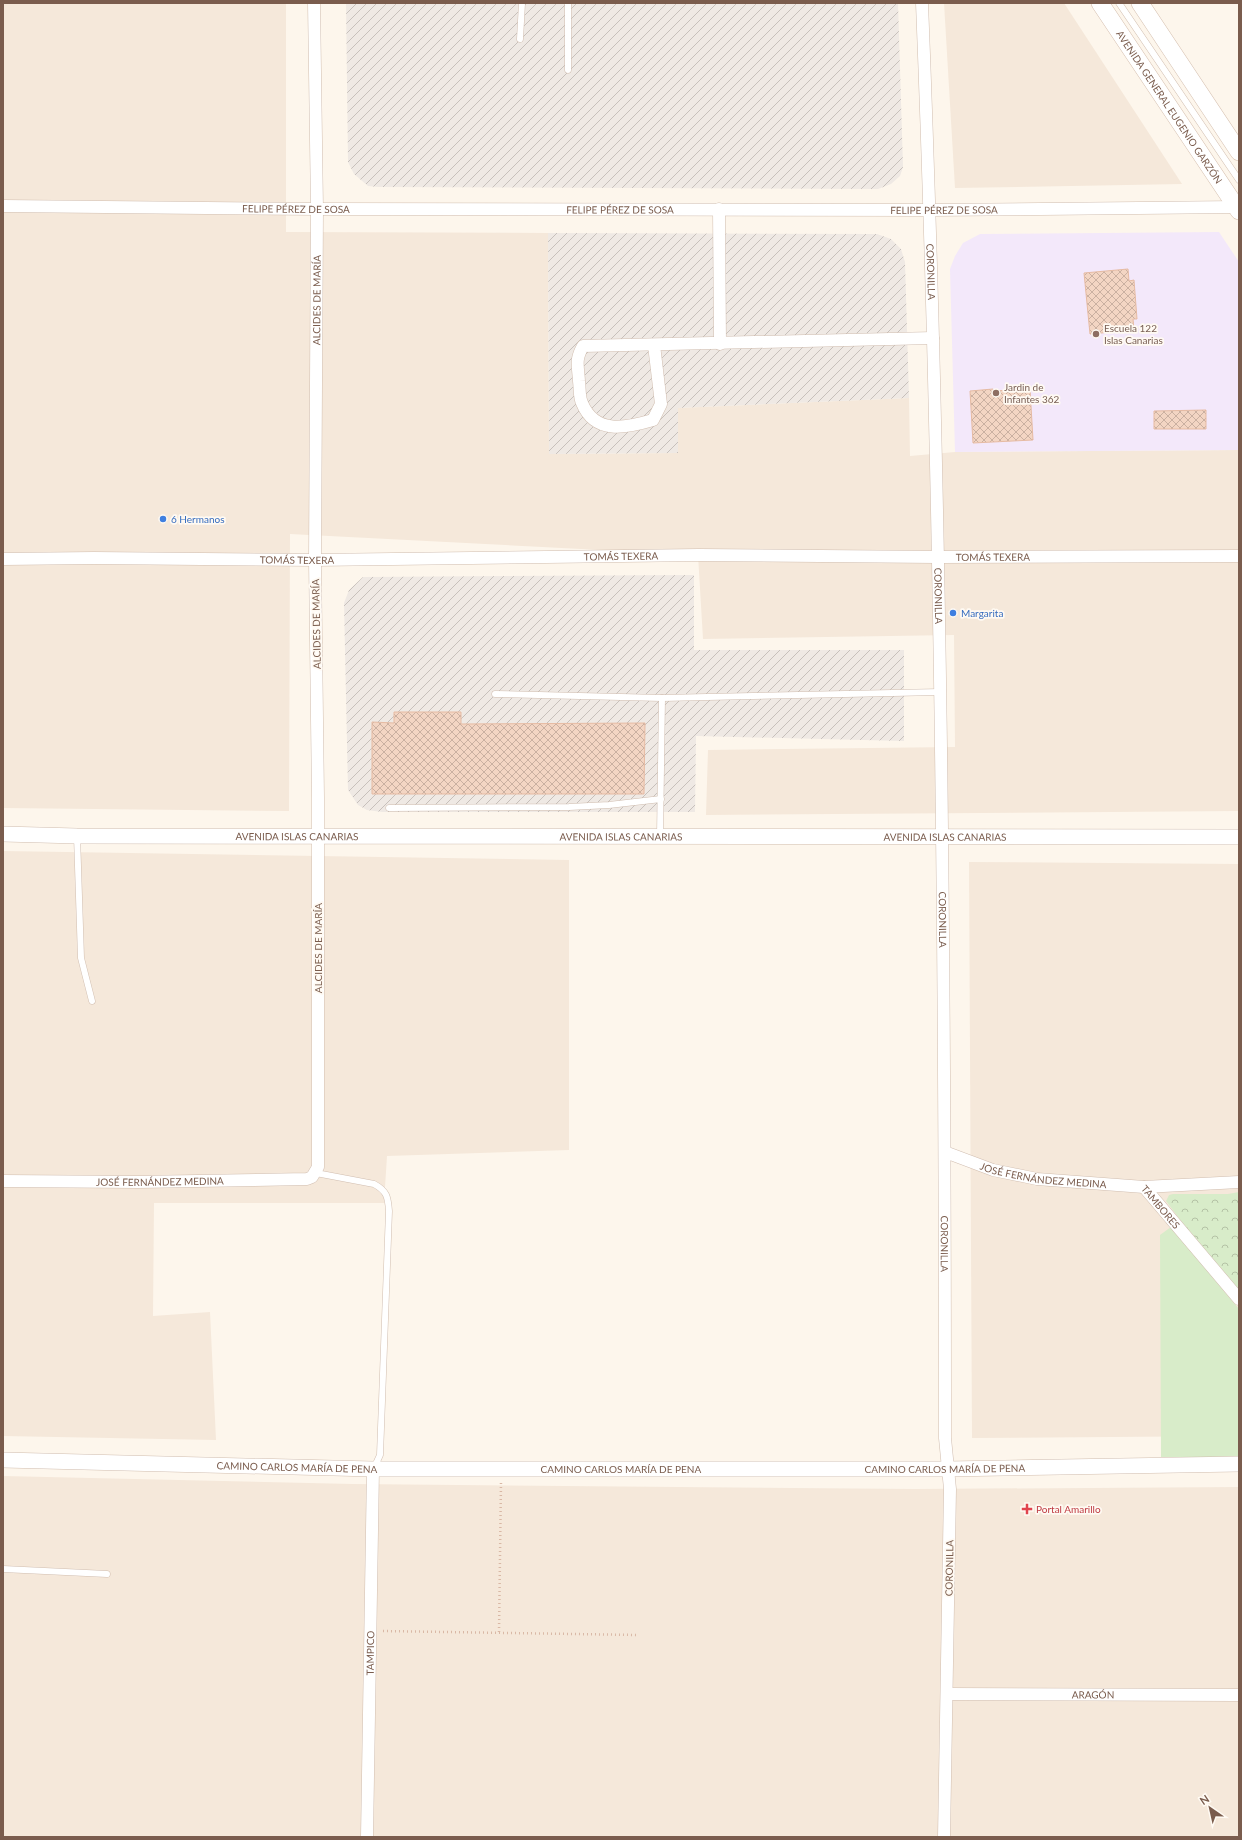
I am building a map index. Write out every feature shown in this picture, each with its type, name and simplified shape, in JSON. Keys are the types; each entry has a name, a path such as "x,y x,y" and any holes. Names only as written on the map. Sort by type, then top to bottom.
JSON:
{"main road":[{"name":"AVENIDA GENERAL EUGENIO GARZÓN","path":"1100,3 1238,209"},
{"path":"1140,3 1239,152"}],"street":[{"name":"ALCIDES DE MARÍA","path":"314,3 317,209 315,560 318,836 318,1167 316,1173"},
{"name":"CORONILLA","path":"922,3 930,209 943,838 945,1438 950,1489 944,1837"},
{"name":"FELIPE PÉREZ DE SOSA","path":"3,206 317,209 1238,209"},
{"path":"719,209 720,344"},
{"path":"654,345 661,404 653,420 627,427 607,426 590,418 581,401 577,356 584,346 933,338"},
{"name":"TOMÁS TEXERA","path":"3,559 94,558 315,560 698,556 1239,556"},
{"name":"AVENIDA ISLAS CANARIAS","path":"3,834 77,836 943,838 1239,837"},
{"name":"JOSÉ FERNÁNDEZ MEDINA","path":"945,1152 971,1163 1017,1176 1144,1187"},
{"name":"JOSÉ FERNÁNDEZ MEDINA","path":"3,1181 138,1182 307,1179 316,1173"},
{"name":"TAMBORES","path":"1144,1187 1239,1182"},
{"name":"TAMBORES","path":"1144,1187 1239,1299"},
{"name":"CAMINO CARLOS MARÍA DE PENA","path":"3,1460 373,1469 501,1470 948,1469 1239,1464"},
{"name":"TAMPICO","path":"367,1837 373,1469"},
{"name":"ARAGÓN","path":"947,1694 1239,1695"}],"lane":[{"path":"520,39 522,3"},
{"path":"568,3 568,70"},
{"name":"AVENIDA GENERAL EUGENIO GARZÓN","path":"1119,3 1239,180"},
{"path":"495,694 662,698 940,692"},
{"path":"660,837 662,698"},
{"path":"388,808 609,805 661,799"},
{"path":"77,836 81,958 92,1001"},
{"path":"316,1173 374,1184 383,1189 388,1196 380,1455 373,1469"},
{"path":"3,1569 107,1574"}],"path":[{"path":"499,1632 501,1470"},
{"path":"370,1630 638,1635"}],"shaded area":[{"path":"3,3 286,3 286,232 548,233 549,454 677,453 678,408 909,398 910,456 955,452 1239,450 1239,811 706,815 708,750 955,747 954,635 703,639 698,555 290,534 289,811 3,808"},
{"path":"346,3 898,3 903,167 900,176 891,184 878,189 368,186 354,174 348,162"},
{"path":"944,3 1064,3 1182,184 955,188"},
{"name":"Escuela 122 Islas Canarias","path":"1219,232 1239,262 1239,450 955,452 950,269 955,256 963,243 980,234"},
{"path":"548,233 877,234 891,239 901,249 905,262 909,398 678,408 678,453 549,454"},
{"path":"694,575 694,650 904,650 904,741 696,736 695,812 382,812 367,810 358,805 348,790 344,603 349,590 363,577"},
{"path":"3,851 569,860 569,1150 387,1156 384,1203 154,1203 153,1316 210,1312 216,1440 3,1436"},
{"path":"969,862 1239,864 1239,1436 972,1438"},
{"path":"3,1476 353,1484 915,1489 1239,1487 1239,1837 3,1837"}],"green space":[{"path":"1239,1192 1239,1294 1224,1278 1166,1201 1169,1195 1173,1194 1228,1194"},
{"path":"1171,1227 1239,1309 1239,1457 1161,1457 1160,1235"}],"building":[{"path":"1128,269 1129,281 1134,280 1137,319 1133,319 1134,330 1090,334 1084,273"},
{"path":"993,389 993,391 1030,389 1033,440 973,443 970,391"},
{"path":"1206,410 1206,429 1154,429 1154,411"},
{"path":"394,712 461,712 461,724 645,723 644,794 372,794 372,722 394,723"}],"place":[{"name":"Escuela 122 Islas Canarias","path":"1096,334"},
{"name":"Jardin de Infantes 362","path":"996,393"},
{"name":"6 Hermanos","path":"163,519"},
{"name":"Margarita","path":"953,613"},
{"name":"Portal Amarillo","path":"1027,1509"}]}
